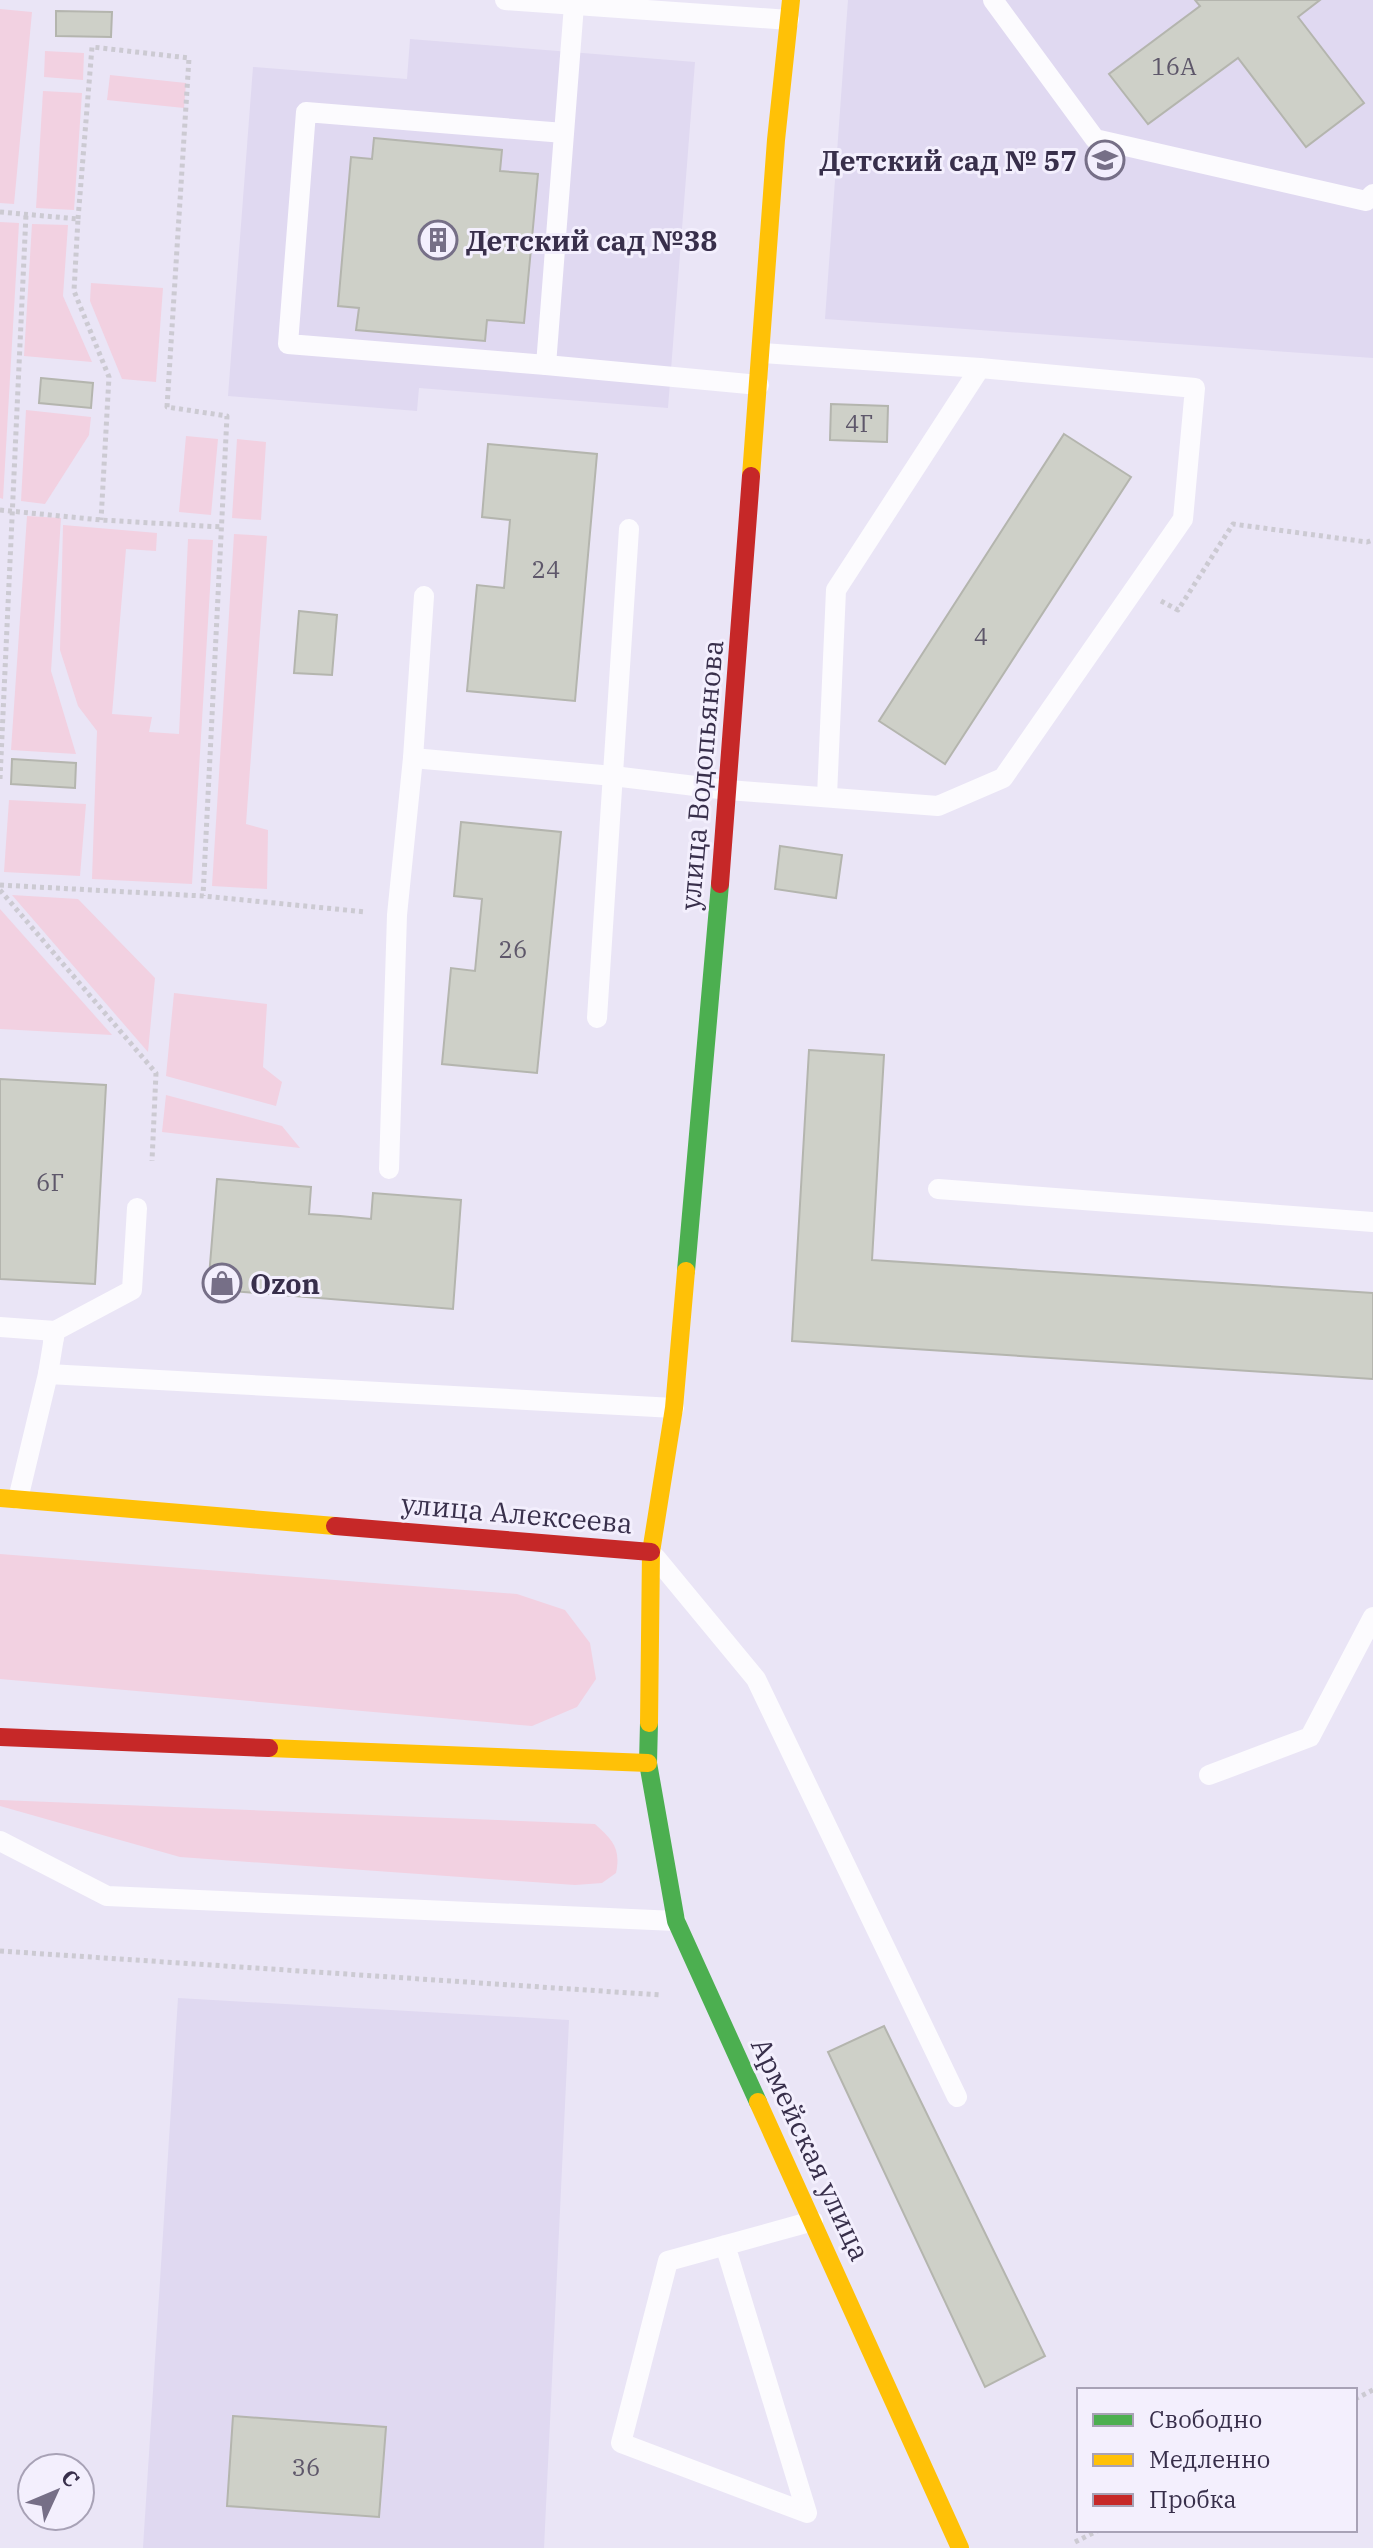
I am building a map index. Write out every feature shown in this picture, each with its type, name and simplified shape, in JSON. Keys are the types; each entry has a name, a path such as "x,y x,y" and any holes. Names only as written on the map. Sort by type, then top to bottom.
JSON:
{"street":[{"name":"улица Водопьянова","path":"651,1552 674,1408 728,790 776,140 790,10"},
{"name":"улица Алексеева","path":"9,1499 651,1552 648,1763"},
{"path":"0,1737 648,1763"},
{"name":"Армейская улица","path":"648,1763 676,1921 960,2548"}],"lane":[{"path":"505,0 574,5 596,3 790,10"},
{"path":"993,0 1095,139 1366,201 1373,194"},
{"path":"546,365 574,5"},
{"path":"564,133 306,112 288,344 759,385"},
{"path":"413,758 728,790 938,806 1003,778 1183,519 1195,388 980,368 762,353"},
{"path":"827,796 836,590 980,368"},
{"path":"597,1018 629,529"},
{"path":"389,1169 397,915 413,758 424,596"},
{"path":"938,1189 1373,1222"},
{"path":"0,1327 55,1331 132,1290 137,1208"},
{"path":"9,1499 48,1374 55,1331"},
{"path":"48,1374 674,1408"},
{"path":"651,1552 756,1679 957,2097"},
{"path":"1209,1775 1310,1737 1373,1617"},
{"path":"0,1841 107,1896 676,1921"},
{"path":"725,2245 807,2513 621,2443 668,2261 725,2245 813,2221"}],"path":[{"path":"101,520 109,377 74,291 92,47 189,58 167,407 227,416 203,896"},
{"path":"0,212 78,219"},
{"path":"0,779 26,214"},
{"path":"0,510 223,527"},
{"path":"1136,587 1178,610 1233,524 1367,542 1373,540"},
{"path":"0,887 203,896 397,915"},
{"path":"0,887 156,1073 152,1161"},
{"path":"0,1951 676,1996"},
{"path":"1075,2542 1095,2532"}],"shaded area":[{"name":"Детский сад № 57","path":"848,0 1373,0 1373,358 825,319"},
{"path":"0,9 32,12 14,204 0,203"},
{"path":"410,39 695,62 668,408 419,388 417,411 228,396 253,67 407,79"},
{"path":"45,51 84,53 83,80 44,77"},
{"path":"110,75 186,83 184,108 107,100"},
{"path":"43,91 82,93 74,210 36,208"},
{"path":"0,222 19,223 3,499 0,498"},
{"path":"32,224 68,225 63,296 92,362 24,356"},
{"path":"91,283 163,288 156,382 122,379 90,301"},
{"path":"26,410 91,417 89,435 45,504 21,501"},
{"path":"186,436 218,439 211,515 179,512"},
{"path":"237,439 266,442 261,520 232,518"},
{"path":"27,516 61,518 51,671 76,754 11,750"},
{"path":"63,525 157,533 156,551 126,549 112,714 152,717 149,732 179,734 188,539 213,540 192,884 92,879 97,731 78,706 60,650"},
{"path":"234,534 267,536 246,824 268,830 267,889 212,886"},
{"path":"9,800 86,804 80,876 4,872"},
{"path":"12,895 78,899 155,978 148,1052"},
{"path":"0,909 112,1035 0,1029"},
{"path":"174,993 267,1004 263,1067 282,1082 276,1106 166,1076"},
{"path":"166,1095 282,1126 300,1148 162,1132"},
{"path":"0,1554 517,1594 565,1610 590,1643 596,1679 577,1707 532,1726 0,1679"},
{"path":"0,1800 595,1824 614,1846 617,1865 616,1873 602,1883 575,1885 180,1857 0,1806"},
{"path":"178,1998 569,2020 544,2548 143,2548"}],"building":[{"path":"1195,0 1320,0 1298,17 1364,103 1306,147 1238,58 1148,124 1109,74 1200,6"},
{"path":"56,11 112,12 111,37 56,36"},
{"name":"Детский сад №38","path":"374,138 502,150 500,171 538,174 524,323 487,320 485,341 356,330 359,308 338,306 351,157 372,159"},
{"path":"41,378 93,383 91,408 39,403"},
{"path":"831,404 888,406 887,442 830,440"},
{"path":"1064,434 1131,477 945,764 879,721"},
{"path":"488,444 597,454 575,701 467,691 477,585 504,588 510,520 482,517"},
{"path":"299,611 337,615 332,675 294,673"},
{"path":"12,759 76,763 75,788 11,784"},
{"path":"461,822 561,832 537,1073 442,1064 451,968 475,971 482,899 454,896"},
{"path":"780,846 842,855 836,898 775,889"},
{"path":"809,1050 884,1055 872,1260 1373,1293 1373,1379 792,1341"},
{"path":"0,1079 106,1085 95,1284 0,1279"},
{"path":"217,1179 311,1187 309,1214 371,1219 373,1193 461,1200 453,1309 208,1289"},
{"path":"884,2026 1045,2356 985,2387 828,2052"},
{"path":"233,2416 386,2427 379,2517 227,2506"}],"traffic: fast":[{"path":"686,1271 720,884"},
{"path":"649,1723 648,1763 676,1921 758,2102"}],"traffic: slow":[{"path":"751,476 776,140 791,0"},
{"path":"649,1723 651,1552 674,1408 686,1271"},
{"path":"0,1498 335,1526"},
{"path":"269,1748 648,1763"},
{"path":"758,2102 960,2548"}],"traffic: jam":[{"path":"720,884 751,476"},
{"path":"335,1526 651,1552"},
{"path":"0,1737 269,1748"}],"place":[{"name":"Детский сад № 57","path":"1105,160"},
{"name":"Детский сад №38","path":"438,240"},
{"name":"Ozon","path":"222,1283"}]}
